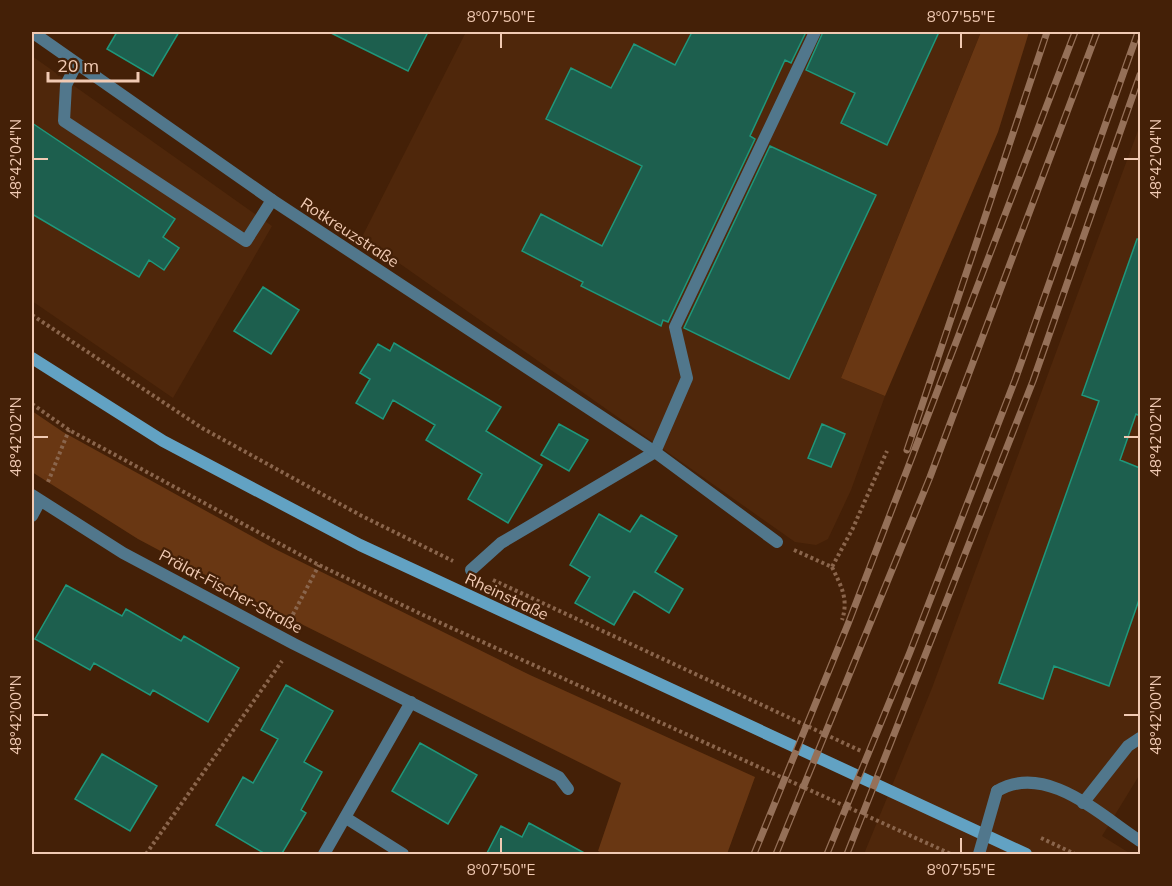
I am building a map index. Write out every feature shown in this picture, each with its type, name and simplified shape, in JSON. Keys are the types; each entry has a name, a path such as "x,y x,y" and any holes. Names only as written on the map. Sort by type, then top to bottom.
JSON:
{"street":[{"name":"Rotkreuzstraße","path":"32,32 272,200 655,452 777,542"},
{"path":"471,570 501,543 655,452 687,378 675,327 815,32"},
{"path":"76,64 66,85 64,121 246,241 272,200"},
{"name":"Rheinstraße","path":"32,358 164,441 360,545 1026,855"},
{"path":"32,516 36,498"},
{"name":"Prälat-Fischer-Straße","path":"36,498 123,553 294,644 559,777 568,789"},
{"path":"324,855 411,702"},
{"path":"1083,803 1128,746 1140,738"},
{"path":"979,855 997,792 1010,783 1028,781 1044,784 1083,803 1140,841"},
{"path":"346,818 403,855"}],"path":[{"path":"32,315 202,428 360,515 471,570"},
{"path":"32,404 69,430 319,565 453,629 951,855"},
{"path":"36,498 69,430"},
{"path":"832,567 853,528 887,451"},
{"path":"777,542 832,567 846,599 847,607 842,620"},
{"path":"282,636 319,565"},
{"path":"146,855 294,644"}],"shaded area":[{"path":"466,32 981,32 841,378 885,396 851,490 828,539 816,545 795,542 362,237"},
{"path":"981,32 1029,32 998,132 885,396 841,378"},
{"path":"32,56 272,226 173,398 32,301"},
{"path":"1140,125 1140,774 1102,836 1131,854 864,854 932,688"},
{"path":"32,411 63,432 275,549 530,675 755,777 727,854 604,854 598,851 621,783 247,597 138,539 32,472"}],"building":[{"path":"117,32 179,32 153,76 107,49"},
{"path":"329,32 428,32 408,71"},
{"path":"692,32 806,32 791,63 785,60 750,136 755,139 668,322 663,320 661,326 581,286 583,282 522,251 541,214 602,246 642,166 546,119 571,68 611,88 634,44 675,65"},
{"path":"823,32 939,32 887,145 841,123 855,93 806,70"},
{"path":"32,123 175,219 163,237 179,248 164,270 149,260 139,277 32,214"},
{"path":"770,146 876,195 789,379 684,328"},
{"path":"1137,239 1140,239 1140,416 1136,414 1120,460 1140,468 1140,597 1109,686 1054,666 1043,699 999,683 1099,401 1082,395"},
{"path":"263,287 299,310 271,354 234,331"},
{"path":"394,343 501,407 486,431 542,465 508,523 468,499 482,474 426,440 435,425 393,400 383,419 356,403 370,379 360,373 378,344 390,351"},
{"path":"559,424 588,440 569,471 541,455"},
{"path":"822,424 845,434 831,467 808,458"},
{"path":"599,514 630,532 641,515 677,536 655,572 683,589 669,613 634,591 614,625 575,603 590,577 570,565"},
{"path":"66,585 122,616 126,609 181,641 184,636 239,668 208,722 153,690 150,695 94,663 90,670 35,639"},
{"path":"286,685 333,711 304,762 322,772 301,810 306,813 281,855 267,855 216,825 243,777 253,783 278,739 261,730"},
{"path":"420,743 477,775 448,824 392,791"},
{"path":"102,754 157,786 130,831 75,799"},
{"path":"529,823 588,855 486,855 501,826 522,837"}],"railway":[{"path":"907,450 1047,32"},
{"path":"754,854 848,624 1075,32"},
{"path":"776,854 930,477 1097,32"},
{"path":"827,854 910,652 1015,380 1138,32"},
{"path":"847,854 1033,381 1140,75"}]}
